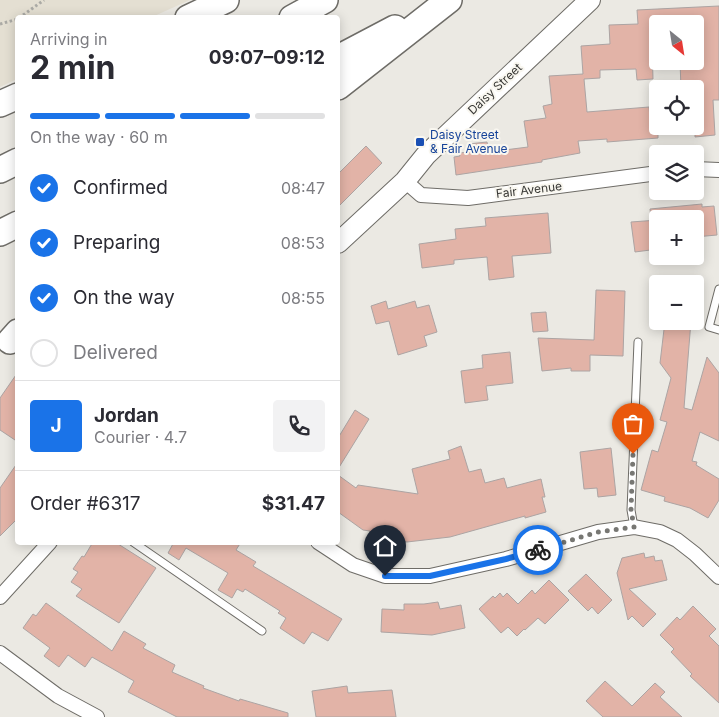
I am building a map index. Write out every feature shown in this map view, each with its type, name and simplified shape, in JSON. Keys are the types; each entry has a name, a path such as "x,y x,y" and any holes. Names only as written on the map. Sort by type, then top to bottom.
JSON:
{"highway":[{"path":"194,15 226,0"},
{"path":"298,15 325,0"},
{"path":"340,57 448,0"},
{"path":"340,85 448,0"},
{"path":"0,104 15,97"},
{"path":"0,170 15,162"},
{"path":"0,233 15,226"}],"street":[{"name":"Daisy Street","path":"340,241 405,181 426,154 590,0"},
{"path":"704,169 719,170"},
{"name":"Fair Avenue","path":"405,181 421,195 468,198 649,174"},
{"path":"322,545 352,565 385,576 430,576 506,559 598,532 634,527 660,532 677,540 719,577"},
{"path":"0,597 47,545"},
{"path":"0,653 58,696 97,717"}],"lane":[{"path":"719,289 709,327 719,330"},
{"path":"634,527 631,510 638,342"},
{"path":"136,545 262,631"}],"path":[{"path":"22,15 44,0"},
{"path":"0,24 15,19"}],"shaded area":[{"path":"0,0 190,0 156,15 15,15 15,80 0,87"}],"building":[{"path":"719,6 719,100 713,100 715,135 695,137 695,135 704,135 704,80 681,80 680,70 704,70 704,15 649,15 649,70 653,70 653,79 637,80 636,69 600,70 600,78 584,79 587,112 649,107 649,135 658,135 658,138 607,142 607,139 578,141 580,153 542,160 542,162 456,175 454,157 460,156 459,153 469,152 468,144 487,142 489,152 528,147 524,121 546,118 543,106 552,104 549,76 583,74 581,46 610,44 609,25 638,24 637,10"},
{"path":"366,146 382,163 340,205 340,172"},
{"path":"702,204 702,207 714,206 717,235 704,236 704,210 650,209"},
{"path":"548,213 551,253 512,256 514,277 489,280 487,257 454,260 454,264 422,268 419,244 456,239 455,229 486,226 485,218"},
{"path":"649,221 649,250 635,252 631,222"},
{"path":"596,290 625,291 623,356 590,355 590,371 571,371 571,368 542,371 538,338 594,340"},
{"path":"386,301 388,309 415,301 417,308 429,305 437,332 424,336 427,346 398,355 389,321 376,324 371,306"},
{"path":"546,312 548,331 533,332 531,313"},
{"path":"664,330 690,330 684,408 692,410 707,357 719,373 719,441 700,432 692,461 697,462 696,465 719,479 719,500 708,518 690,508 664,501 665,497 641,490 652,450 658,452 667,422 660,420 671,378 660,363"},
{"path":"510,352 513,383 486,386 488,400 465,403 461,371 483,368 482,355"},
{"path":"15,376 15,440 0,430 0,398"},
{"path":"355,410 369,419 340,466 340,435"},
{"path":"461,446 469,472 481,469 485,483 504,478 507,488 541,479 545,497 542,497 546,512 450,537 407,542 378,538 378,534 363,530 340,513 340,476 356,488 358,485 418,494 412,469 450,459 448,451"},
{"path":"611,448 616,495 598,497 597,488 584,489 580,452"},
{"path":"15,466 15,521 0,536 0,488"},
{"path":"91,545 120,545 156,568 119,623 76,596 82,589 71,582 78,572 73,569 82,556 84,557"},
{"path":"172,545 239,545 236,550 256,562 253,566 342,619 328,641 312,632 304,644 280,628 286,618 278,613 280,611 245,589 243,592 237,589 232,598 218,590 228,573 186,548 179,560 168,553"},
{"path":"644,553 645,558 654,556 655,561 662,560 667,580 629,589 656,614 643,627 632,616 628,620 617,573 622,558"},
{"path":"586,574 612,600 598,614 592,607 588,611 568,591"},
{"path":"549,580 569,600 545,624 538,618 517,636 508,627 501,633 479,609 493,596 495,598 500,593 503,597 507,593 518,604 532,590 535,594"},
{"path":"438,602 440,609 461,605 465,628 432,635 381,632 382,609 404,610 404,604"},
{"path":"46,603 112,651 124,631 146,644 143,648 175,665 172,672 204,686 203,688 239,701 240,699 288,713 288,717 177,717 128,692 134,681 92,657 85,667 68,655 59,667 44,656 50,648 23,628 33,614 36,616"},
{"path":"693,606 716,629 709,636 719,646 719,703 690,676 692,674 671,652 674,649 660,635 677,617 680,620"},
{"path":"605,681 632,706 655,683 665,692 660,697 682,717 603,717 586,701"},
{"path":"347,686 348,693 392,690 396,717 316,717 312,691"}],"way so far":[{"path":"538,550 598,532 634,527 631,510 633,454"}],"place":[{"name":"Daisy Street & Fair Avenue","path":"420,142"}],"route":[{"path":"385,576 430,576 538,550"}]}
